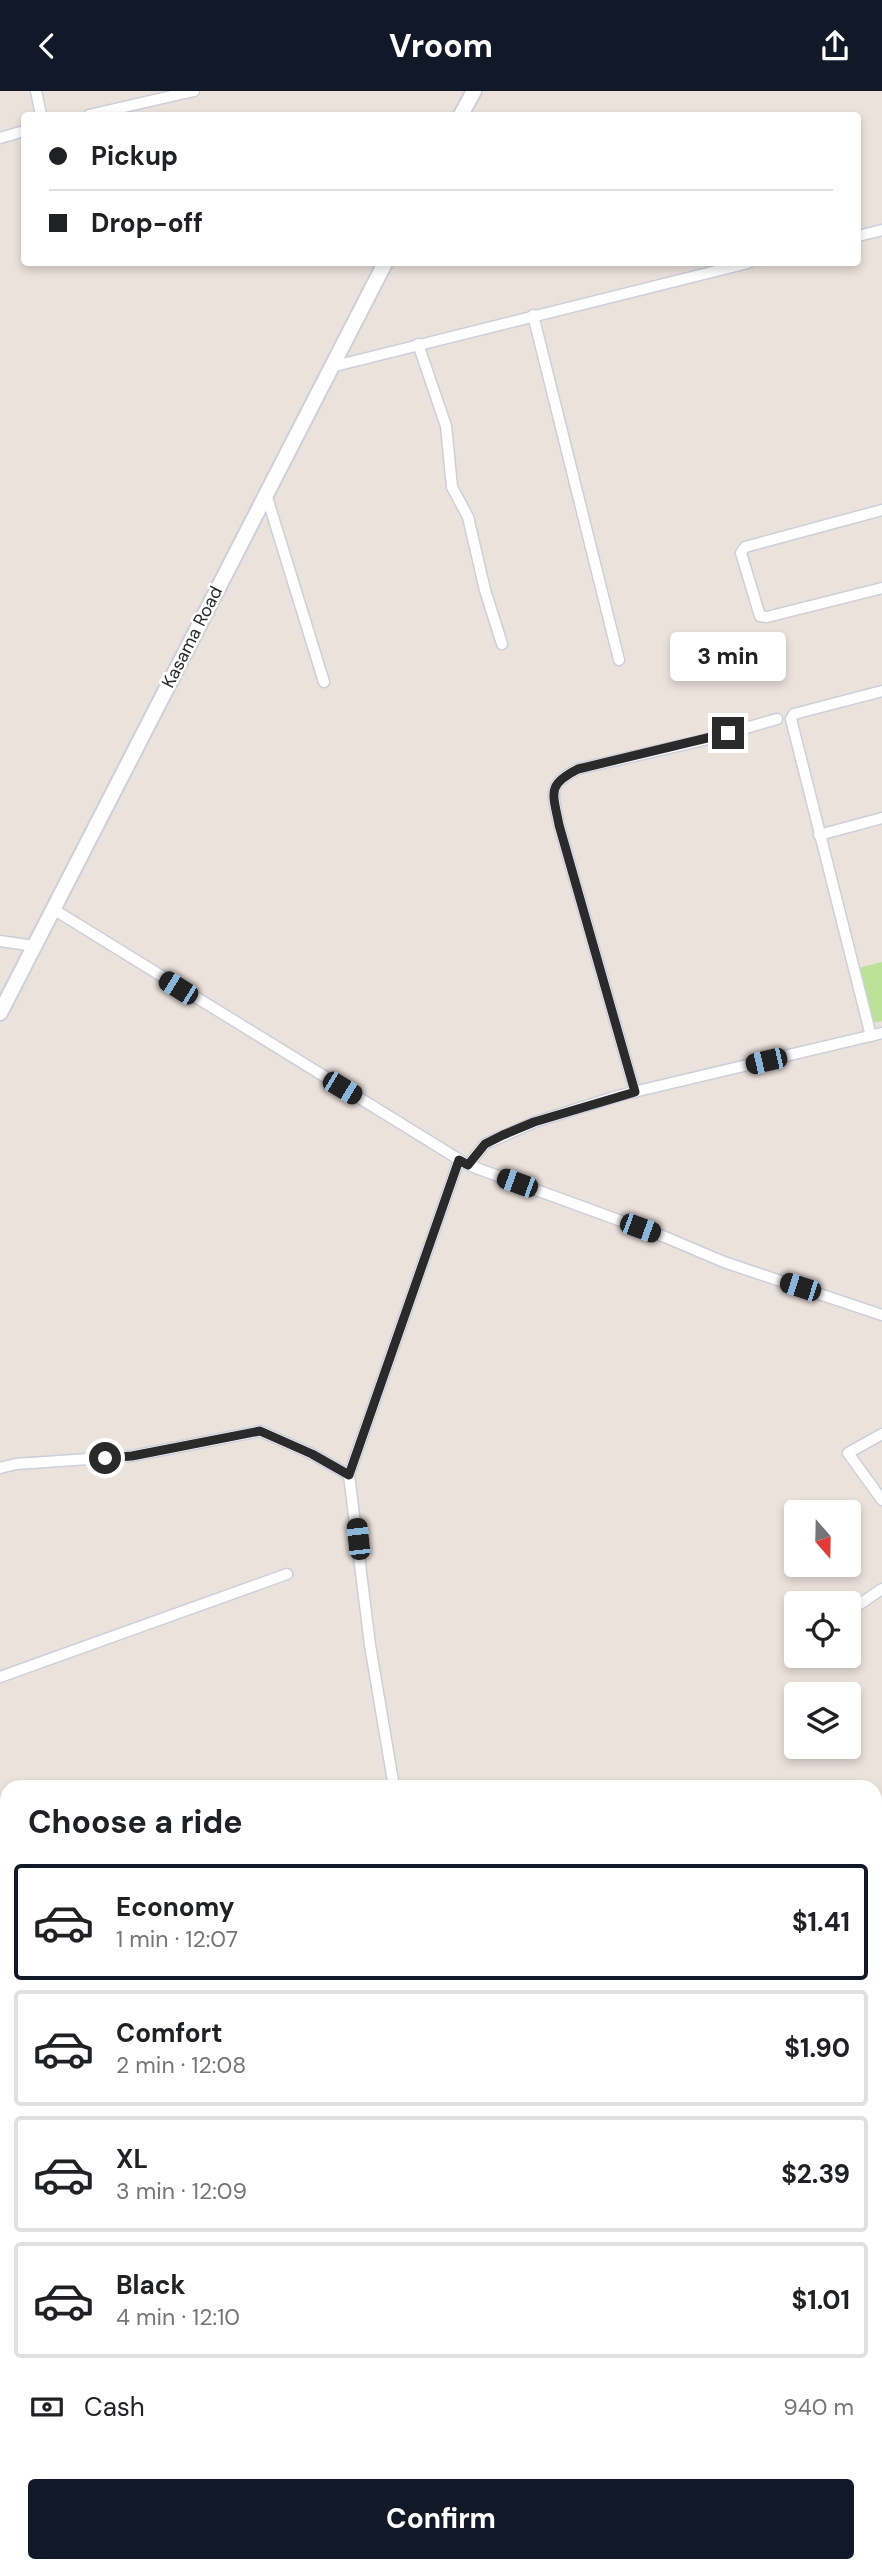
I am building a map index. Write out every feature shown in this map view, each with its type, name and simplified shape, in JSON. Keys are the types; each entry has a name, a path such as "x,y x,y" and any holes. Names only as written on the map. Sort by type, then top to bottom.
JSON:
{"street":[{"path":"36,91 40,112"},
{"path":"102,112 194,91"},
{"path":"463,112 474,91"},
{"path":"0,138 21,132"},
{"path":"861,235 882,230"},
{"name":"Kasama Road","path":"0,1013 383,266"},
{"path":"331,367 736,266"},
{"path":"533,315 619,660"},
{"path":"418,344 446,426 452,487 468,517 485,590 502,645"},
{"path":"266,494 324,683"},
{"path":"882,510 745,547 741,553 760,616 767,617 882,588"},
{"path":"871,1036 791,719 794,714 882,691"},
{"path":"635,1092 552,792 559,778 578,769 704,740 777,719"},
{"path":"819,835 882,818"},
{"path":"52,909 463,1163 665,1237 724,1262 882,1315"},
{"path":"0,941 34,946"},
{"path":"393,1780 370,1645 349,1475 463,1163 485,1144 534,1122 635,1092 882,1033"},
{"path":"0,1468 16,1464 132,1456 260,1431 312,1454 349,1475"},
{"path":"882,1434 848,1453 882,1500"},
{"path":"0,1677 287,1574"},
{"path":"861,1603 882,1589"}],"green space":[{"path":"882,962 882,1021 874,1023 858,968"}],"route":[{"path":"105,1458 132,1456 260,1431 312,1454 349,1475 459,1160 468,1165 485,1144 534,1122 635,1092 559,825 552,792 559,778 578,769 728,733"}]}
